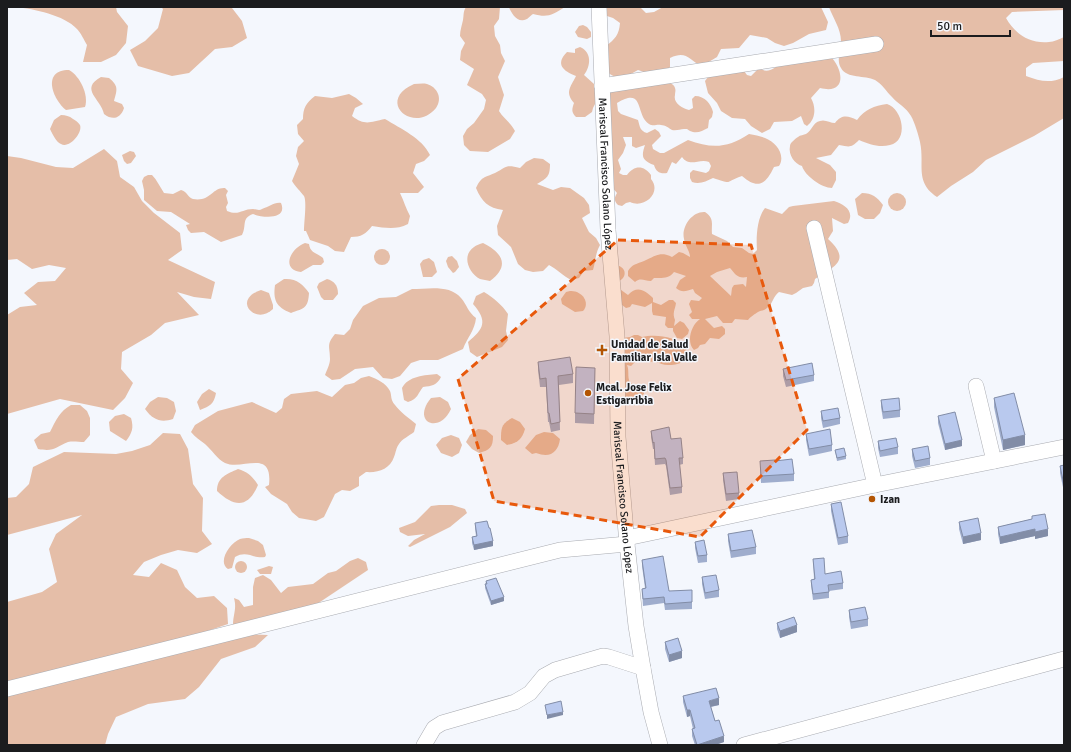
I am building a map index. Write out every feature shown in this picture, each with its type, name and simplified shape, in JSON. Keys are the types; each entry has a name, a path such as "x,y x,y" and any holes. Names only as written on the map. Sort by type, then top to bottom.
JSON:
{"street":[{"name":"Mariscal Francisco Solano López","path":"599,7 608,230 617,336 618,437 636,626 651,712 660,745"},
{"path":"602,86 876,44"},
{"path":"814,228 875,485"},
{"path":"976,386 994,461"},
{"path":"7,689 560,550 627,541 875,485 1064,447"},
{"path":"424,745 434,728 442,723 515,702 530,693 544,676 555,670 603,656 643,668"},
{"path":"744,745 1064,659"}],"highlighted area":[{"path":"618,240 751,245 807,430 700,537 494,501 458,379"}],"shaded area":[{"path":"16,7 116,7 117,12 128,26 126,43 116,55 101,62 83,62 87,45 78,31 71,24 57,16 31,9"},
{"path":"161,7 233,7 232,8 242,21 247,38 232,47 215,49 189,73 172,76 138,66 130,50 145,41 158,28 163,9"},
{"path":"466,7 500,7 499,19 494,26 495,36 500,45 501,53 505,61 498,77 504,95 499,111 515,131 510,139 488,152 470,151 464,145 463,136 484,109 486,100 482,94 467,85 474,69 460,60 461,51 465,43 460,36 460,32"},
{"path":"509,7 565,7 550,15 542,16 533,14 526,19 519,20 511,12"},
{"path":"601,7 640,7 646,13 654,12 663,7 821,7 828,22 826,30 809,34 784,46 767,38 750,35 739,48 721,49 717,57 702,66 684,55 680,55 670,58 670,67 664,74 656,76 638,70 619,78 607,72 606,46 616,36 619,31 620,23 613,18 604,15"},
{"path":"829,7 1064,7 1064,10 1012,12 1006,18 1014,29 1029,40 1051,42 1064,37 1064,61 1033,63 1026,68 1026,76 1045,81 1064,77 1064,118 1034,136 986,160 973,172 937,197 925,185 923,179 920,142 915,125 909,113 875,80 847,74 841,68 839,58 841,37"},
{"path":"583,25 591,32 591,37 587,39 578,37 575,32 579,26"},
{"path":"580,47 587,52 589,64 584,75 594,84 597,100 592,112 585,117 576,117 573,114 572,109 574,103 571,99 569,90 576,76 567,72 561,64 563,56 567,52 575,53 575,49"},
{"path":"830,56 838,67 840,73 839,84 835,88 820,88 811,98 814,105 814,116 807,126 804,124 801,116 792,121 774,122 770,129 762,133 751,126 745,119 732,118 721,111 717,103 708,93 705,81 708,77 744,71 747,75 751,76 757,70 761,69 767,71 782,64"},
{"path":"69,70 77,77 83,86 86,97 85,107 66,110 57,100 52,86 52,80 60,71"},
{"path":"101,77 109,78 116,86 114,101 122,104 124,108 119,116 113,118 104,114 91,90 95,81"},
{"path":"665,80 674,87 675,100 681,106 689,110 693,108 692,99 695,96 699,96 707,101 713,112 712,117 709,120 708,128 704,130 695,132 686,129 672,130 664,126 649,124 642,115 636,100 632,98 617,103 618,111 621,114 638,120 643,131 647,133 655,129 659,132 661,136 652,145 653,149 660,153 664,153 688,140 705,145 720,146 734,142 749,134 769,140 779,149 781,153 781,162 779,166 774,167 765,181 757,184 742,176 729,182 713,178 695,183 692,182 690,178 690,173 693,170 706,173 709,171 711,166 709,162 688,162 682,157 676,164 672,162 667,173 660,173 654,165 645,160 643,152 645,145 636,148 632,146 632,137 623,137 626,145 618,160 621,169 619,173 627,175 636,168 645,169 651,175 654,189 653,194 646,201 636,204 630,202 622,206 618,205 615,199 617,193 611,186 610,92"},
{"path":"414,84 431,85 438,93 439,97 436,108 427,115 418,118 409,117 402,112 398,106 398,99 403,91"},
{"path":"349,94 363,104 355,108 352,116 364,122 385,119 416,139 422,144 430,155 424,161 416,164 413,173 424,187 418,193 400,193 410,216 408,224 395,228 372,226 363,234 351,237 344,252 335,251 328,246 310,240 306,231 304,231 305,199 292,181 299,164 296,156 298,147 304,141 298,134 297,125 303,119 304,109 307,103 315,96 332,98"},
{"path":"887,104 893,107 897,112 902,125 900,138 896,142 890,145 878,146 859,140 850,146 839,145 831,155 816,158 830,165 836,172 836,180 832,188 814,181 802,166 793,159 790,153 790,145 799,136 808,133 818,122 824,120 835,123 843,117 857,120 863,113 870,109"},
{"path":"61,115 67,116 80,125 79,132 75,139 64,145 57,141 50,129 54,120"},
{"path":"104,149 117,161 120,177 134,187 142,201 154,213 180,233 182,250 168,260 215,282 211,299 194,297 177,292 199,315 165,323 151,335 122,352 121,369 133,383 125,398 113,410 60,399 7,414 7,315 20,307 37,305 24,293 38,282 55,281 66,268 49,265 32,269 17,259 7,260 7,156 56,167 73,168"},
{"path":"130,151 134,152 136,156 131,163 127,164 122,155"},
{"path":"534,158 543,159 550,164 547,177 537,184 553,190 561,187 570,188 584,198 589,205 590,213 582,218 589,232 596,238 600,245 596,254 593,270 584,271 579,278 571,280 549,265 543,271 533,272 525,270 518,264 511,247 498,235 497,226 503,210 493,208 486,204 476,188 482,179 506,167 511,166 520,168 526,162"},
{"path":"152,175 154,177 164,193 173,194 181,190 193,199 208,197 217,190 225,188 228,191 226,195 228,203 226,207 227,211 238,213 249,209 260,210 278,203 281,203 282,209 278,215 268,217 253,214 249,216 246,220 242,235 221,242 204,232 191,233 186,225 190,224 171,212 157,211 144,200 142,181 144,177"},
{"path":"862,193 874,196 883,205 880,213 874,219 865,219 858,215 855,199"},
{"path":"897,193 903,196 906,202 903,208 897,211 891,208 888,202 891,196"},
{"path":"834,201 845,206 850,215 848,223 844,224 832,218 833,231 828,239 839,253 838,262 815,279 812,286 803,288 792,295 779,292 765,310 758,312 748,320 735,319 732,323 723,323 717,316 705,319 714,328 722,326 725,329 725,334 719,339 710,338 705,344 700,345 694,350 690,343 690,338 694,325 700,319 692,319 689,315 692,312 689,304 691,300 699,301 702,298 695,293 693,289 682,291 676,288 680,280 686,276 674,272 665,278 654,278 651,281 639,280 635,282 628,276 628,271 633,266 661,254 672,257 679,252 690,257 685,242 684,230 688,221 700,212 705,212 710,217 712,222 712,234 727,241 733,247 742,248 753,254 757,250 759,222 765,208 782,214 789,207","holes":["730,268 739,277 747,277 746,287 743,284 734,285 731,296 710,276"]},
{"path":"305,243 309,244 312,251 323,258 324,262 321,265 313,265 301,272 291,267 289,263 292,254 296,249"},
{"path":"483,243 495,251 502,260 500,270 490,281 480,279 476,276 470,269 467,259 470,251"},
{"path":"382,249 388,251 390,257 388,263 382,265 376,263 374,257 376,251"},
{"path":"452,256 457,261 459,267 453,273 448,267 446,261 448,257"},
{"path":"429,258 434,262 437,272 432,277 423,277 420,264 423,260"},
{"path":"616,265 623,268 625,274 620,281 616,282"},
{"path":"284,279 299,282 309,293 308,302 305,307 291,313 279,305 275,299 275,285"},
{"path":"327,279 334,282 337,288 338,294 333,300 324,300 321,297 317,287 319,283"},
{"path":"617,287 628,295 638,289 644,291 653,298 653,302 661,305 669,300 673,300 676,303 674,326 680,321 684,323 689,330 688,334 682,339 677,338 673,328 668,328 665,325 666,317 653,315 652,303 645,307 632,304 630,307 626,308 622,305"},
{"path":"412,289 445,289 461,298 476,318 474,326 463,349 438,360 420,360 411,363 400,376 392,379 383,378 373,367 355,369 340,379 332,380 325,375 330,361 330,341 335,334 344,335 350,329 353,320 363,306 379,298 396,297"},
{"path":"261,290 269,293 273,309 260,315 249,310 247,305 252,294"},
{"path":"484,292 498,302 508,314 506,331 508,340 502,347 477,357 470,352 468,342 481,329 481,315 473,304 476,296"},
{"path":"566,292 578,292 584,297 586,304 583,311 575,312 562,304 561,299"},
{"path":"634,335 642,337 659,336 671,338 685,348 687,356 683,361 672,365 637,360 631,366 627,365 630,382 644,390 644,394 622,408 622,338"},
{"path":"437,374 441,377 436,383 432,386 423,387 416,398 411,401 408,402 404,400 402,388 408,381 417,377"},
{"path":"369,376 375,378 388,388 391,393 392,401 395,405 402,413 416,424 414,432 400,442 390,465 379,471 366,472 359,477 359,486 350,491 342,490 335,494 324,517 316,521 299,518 292,512 287,504 271,494 265,487 269,485 269,474 266,467 255,463 232,465 225,463 191,432 195,425 218,411 252,402 276,413 282,408 284,399 291,394 317,391 332,397 345,385 354,383 361,378"},
{"path":"209,389 216,393 214,400 209,406 200,410 197,402 202,394"},
{"path":"158,397 167,398 174,402 176,411 173,419 165,421 158,420 151,416 145,409 150,402"},
{"path":"440,397 448,402 451,409 446,417 440,422 429,422 425,419 424,414 426,406 431,398"},
{"path":"71,405 80,405 87,411 90,418 90,435 84,442 68,442 48,450 38,449 34,440 41,434 50,432 61,413"},
{"path":"124,414 131,418 132,425 131,433 126,441 110,431 109,422 115,416"},
{"path":"512,418 520,422 525,429 519,440 507,445 501,440 502,429 504,424"},
{"path":"478,429 486,430 493,436 490,448 479,453 472,449 466,442 470,435"},
{"path":"544,432 553,433 560,439 557,448 552,453 545,455 536,453 532,454 525,448 536,435"},
{"path":"163,433 180,434 188,449 193,484 203,498 202,531 212,544 197,553 178,550 161,555 144,562 133,575 149,577 161,563 177,570 185,587 197,598 214,596 227,608 228,624 187,638 233,634 268,635 255,647 221,659 199,687 185,699 148,704 116,717 108,734 105,745 7,745 7,602 42,592 57,582 49,549 56,534 82,515 7,535 7,498 16,497 29,484 33,467 64,452 116,454 132,451 150,445"},
{"path":"451,435 459,438 462,445 459,453 452,457 441,453 436,445 442,438"},
{"path":"238,469 250,475 258,485 250,498 245,502 240,503 229,500 217,491 217,486 221,479 227,474"},
{"path":"452,505 465,509 467,513 450,527 410,547 408,546 414,540 425,534 408,536 400,532 399,528 415,522 431,506"},
{"path":"249,538 258,541 263,545 266,555 265,557 257,557 247,554 239,555 235,557 232,568 228,569 225,566 224,557 229,548 240,539"},
{"path":"358,558 366,562 368,570 317,604 233,625 235,608 234,598 239,600 244,607 253,605 253,587 255,578 263,575 271,580 281,593 288,587 313,584 328,573 336,571 350,561"},
{"path":"239,561 243,561 247,567 243,573 239,573 235,569 235,565"},
{"path":"269,566 273,567 271,574 260,574 257,570"}],"building":[{"path":"570,357 573,374 558,376 560,422 551,424 548,413 546,378 540,379 538,362"},
{"path":"812,363 814,375 786,380 783,369"},
{"path":"576,367 595,368 594,414 575,413"},
{"path":"1014,393 1025,435 1003,440 994,398"},
{"path":"899,398 900,410 883,412 881,400"},
{"path":"838,408 840,418 823,421 821,411"},
{"path":"955,412 962,440 945,444 938,416"},
{"path":"669,427 671,439 681,438 683,458 679,458 682,487 670,488 665,458 655,459 654,442 653,443 651,431"},
{"path":"830,429 832,445 809,449 806,434"},
{"path":"896,438 898,447 880,451 878,441"},
{"path":"928,446 930,458 915,461 912,449"},
{"path":"844,448 846,456 837,458 835,450"},
{"path":"792,459 794,474 761,476 760,461"},
{"path":"1064,465 1064,485 1060,466"},
{"path":"737,472 739,493 726,494 723,473"},
{"path":"841,502 848,536 838,538 831,504"},
{"path":"1045,514 1048,529 1035,532 1035,529 1000,537 998,527 1032,519 1032,516"},
{"path":"978,518 981,533 963,537 959,522"},
{"path":"487,521 493,541 474,545 472,537 477,536 475,523"},
{"path":"752,530 756,547 731,551 728,534"},
{"path":"704,540 707,555 698,556 695,542"},
{"path":"663,556 669,591 692,590 692,602 665,604 664,597 643,599 642,589 646,588 642,560"},
{"path":"824,558 825,574 841,571 843,583 828,585 829,592 813,594 811,580 815,579 813,559"},
{"path":"716,575 719,590 705,593 702,577"},
{"path":"496,578 504,597 491,601 485,584 487,584 486,581"},
{"path":"865,607 868,619 851,622 849,610"},
{"path":"794,617 797,625 780,631 777,623"},
{"path":"678,638 682,651 669,655 665,642"},
{"path":"716,688 719,698 709,701 715,721 719,720 724,736 697,745 692,729 695,728 690,710 687,710 683,696"},
{"path":"561,701 563,712 547,715 545,705"}],"place":[{"name":"Unidad de Salud Familiar Isla Valle","path":"602,350"},
{"name":"Mcal. Jose Felix Estigarribia","path":"588,393"},
{"name":"Izan","path":"872,499"}]}
